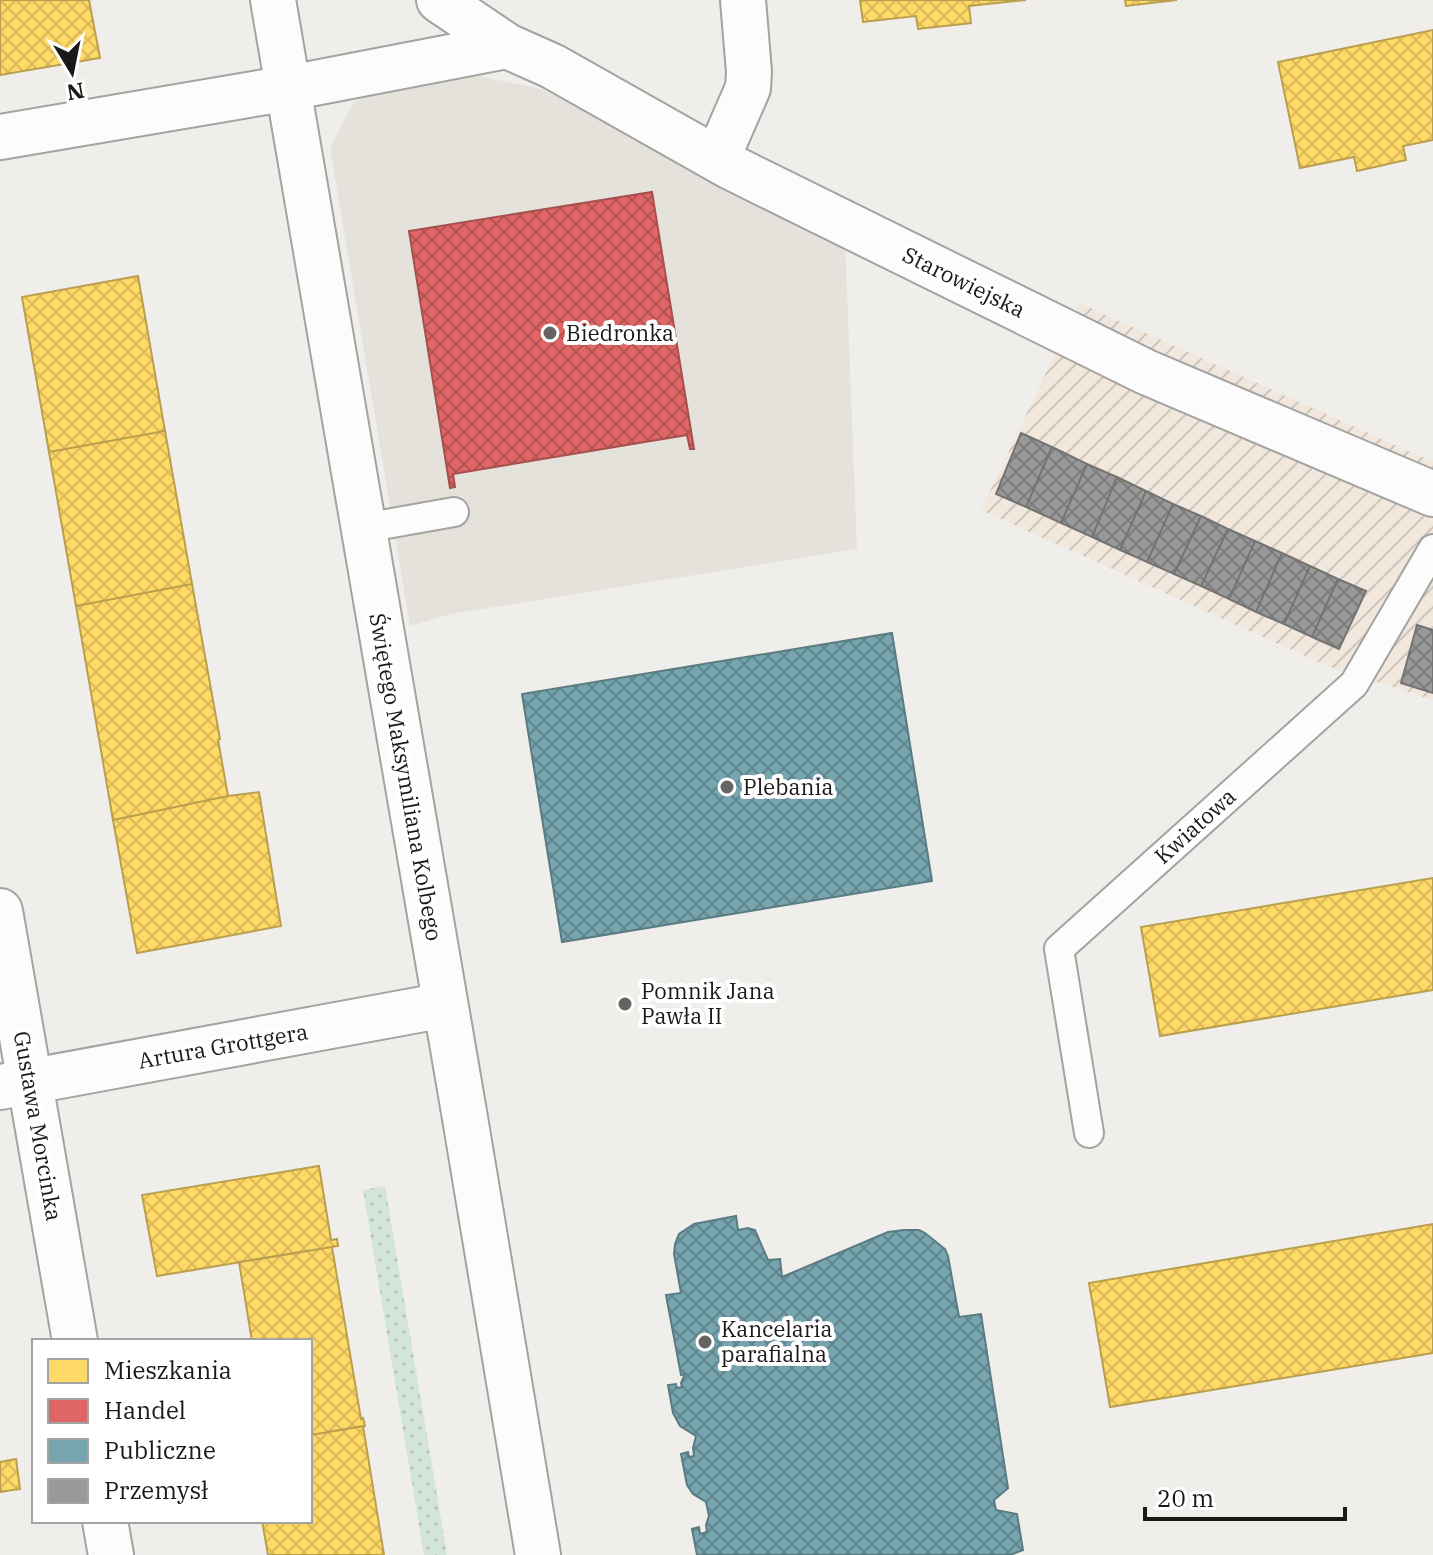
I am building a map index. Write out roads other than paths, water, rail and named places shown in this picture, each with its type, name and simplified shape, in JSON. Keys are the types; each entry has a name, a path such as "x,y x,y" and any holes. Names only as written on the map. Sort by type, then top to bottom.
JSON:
{"street":[{"name":"Świętego Maksymiliana Kolbego","path":"273,0 538,1555"},
{"name":"Starowiejska","path":"439,0 507,46 552,66 717,159 1146,372 1433,494"},
{"path":"717,159 748,88 743,0"},
{"path":"0,137 289,88 507,46"},
{"name":"Gustawa Morcinka","path":"0,911 15,1084 75,1339"},
{"name":"Artura Grottgera","path":"15,1084 445,1005"},
{"path":"105,1523 111,1555"}],"lane":[{"path":"364,528 454,512"},
{"name":"Kwiatowa","path":"1089,1133 1059,949 1354,684 1433,549"}],"place":[{"name":"Biedronka","path":"550,333"},
{"name":"Plebania","path":"727,787"},
{"name":"Pomnik Jana Pawła II","path":"625,1004"},
{"name":"Kancelaria parafialna","path":"705,1342"}]}
